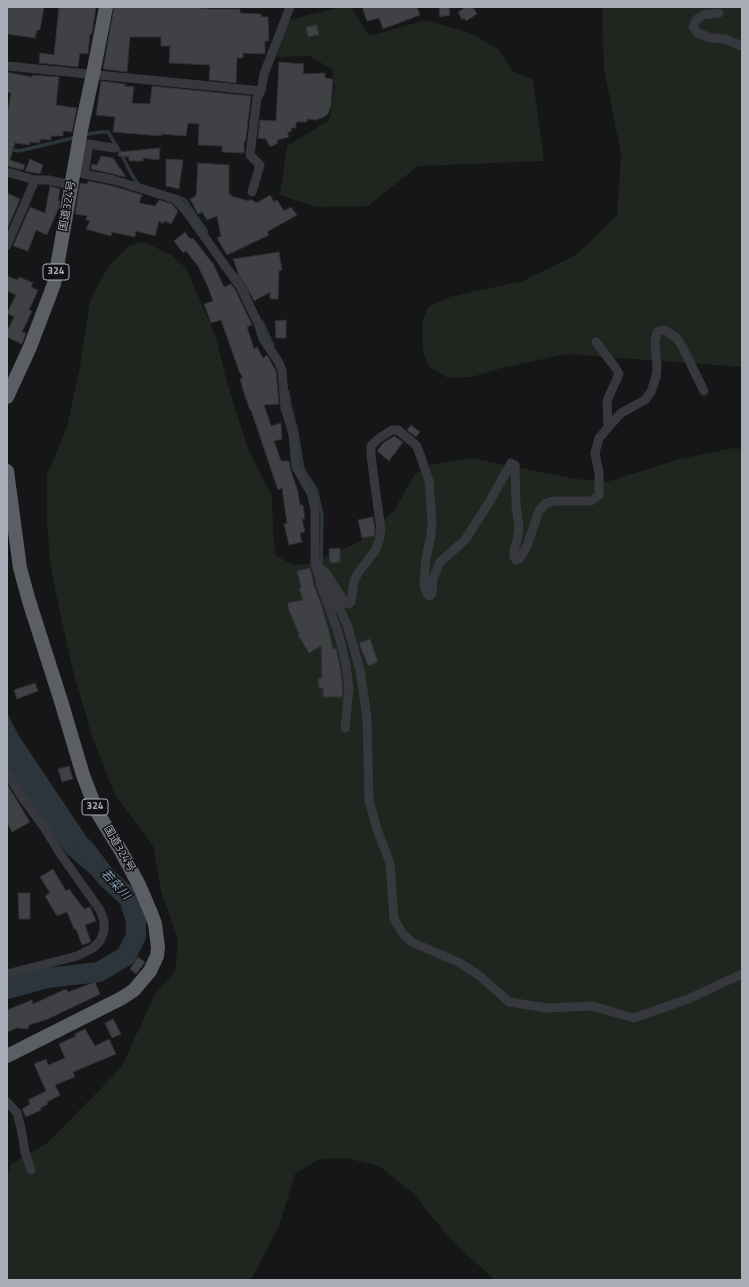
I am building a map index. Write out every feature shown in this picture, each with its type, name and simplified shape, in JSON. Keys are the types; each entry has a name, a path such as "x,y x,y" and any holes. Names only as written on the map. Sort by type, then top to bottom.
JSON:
{"highway":[{"name":"国道324号","path":"7,397 30,347 54,284 71,184 82,139 106,7"},
{"name":"国道324号","path":"7,471 20,568 83,775 97,812 121,851 139,885 155,924 158,947 157,956 150,971 134,990 122,998 7,1056"}],"street":[{"path":"283,7 296,7"},
{"path":"252,192 260,165 250,155 257,98 261,91 264,74 290,8"},
{"path":"719,12 703,15 697,19 693,27 698,32 711,38 725,39 742,46"},
{"path":"7,66 261,91"},
{"path":"114,148 82,139 84,174 114,180 175,199 186,211 241,288 258,324 263,339 278,361 282,370 285,408 293,434 296,467 310,493 315,509 315,564 321,589 338,632 346,665 349,688 345,728"},
{"path":"7,172 34,180 49,180 71,184"},
{"path":"7,245 34,180"},
{"path":"315,564 326,573 346,603 349,604 351,602 354,581 358,573 375,551 381,530 371,446 378,439 392,430 398,430 417,446 429,481 432,522 424,580 425,589 430,596 432,594 433,578 440,562 465,540 490,501 511,463 516,465 516,506 519,527 514,552 514,557 516,560 520,558 527,546 539,511 545,504 553,501 591,501 599,495 599,473 595,453 599,438 621,413 645,400 651,392 656,377 655,342 657,332 664,330 676,337 704,391"},
{"path":"596,342 619,374 607,400 608,428"},
{"path":"320,580 332,596 347,624 360,670 367,717 369,801 378,832 390,863 394,919 403,934 412,942 460,963 480,976 509,1002 547,1008 592,1006 634,1018 688,999 742,974"},
{"path":"7,773 100,910 104,921 104,931 100,941 93,948 76,956 7,974"},
{"path":"7,1102 17,1113 25,1152 31,1170"}],"shaded area":[{"path":"341,7 351,7 369,36 426,20 470,33 498,49 513,71 533,80 544,161 418,166 368,206 316,207 280,195 287,146 329,120 335,87 332,69 309,56 276,57 289,20"},
{"path":"602,7 742,7 742,367 567,354 501,368 472,377 448,378 429,367 423,352 422,322 428,307 449,297 523,281 576,255 617,215 621,155 604,69"},
{"path":"144,242 171,255 186,268 216,337 226,379 248,449 272,496 273,532 276,556 294,565 309,564 359,542 394,511 414,475 429,465 471,458 576,479 606,482 680,459 733,448 742,449 742,1280 495,1280 453,1242 412,1192 379,1166 346,1158 319,1159 295,1174 279,1226 251,1280 7,1280 7,1178 11,1164 47,1143 121,1068 155,994 175,971 178,939 161,891 153,846 114,793 92,736 73,671 56,594 50,559 47,523 47,475 67,427 80,367 90,301 107,268 130,245"},
{"path":"7,713 19,736 106,866 94,877 66,853 18,785 7,766"}],"building":[{"path":"7,7 44,7 40,30 37,30 35,38 7,34"},
{"path":"59,7 96,7 92,34 90,34 88,54 80,53 78,67 39,63 40,53 54,55"},
{"path":"114,7 192,7 210,9 240,9 240,13 261,14 261,17 268,17 269,41 265,41 265,54 243,53 243,58 237,58 236,83 209,80 210,65 169,63 170,46 161,46 161,37 130,37 127,72 103,69"},
{"path":"362,7 417,7 420,15 383,29 379,18 367,21"},
{"path":"439,7 449,7 450,15 440,17"},
{"path":"466,7 473,7 477,14 466,21 464,18 462,20 458,12"},
{"path":"317,25 319,35 308,37 306,27"},
{"path":"279,62 304,64 303,74 325,73 325,78 333,79 331,105 328,114 324,117 316,120 307,119 307,122 296,122 296,128 291,128 291,132 287,132 289,137 277,140 278,143 270,147 266,139 258,138 260,120 276,121"},
{"path":"7,72 32,77 32,75 59,77 56,105 77,108 72,132 63,131 63,136 51,136 51,140 40,139 40,143 30,142 30,145 15,143 10,160 25,165 23,170 7,166 7,115 11,93 7,92"},
{"path":"101,81 125,84 125,86 134,87 132,103 150,104 152,86 251,96 246,138 244,142 244,153 222,152 222,146 198,145 199,124 188,123 186,136 161,134 161,136 113,132 115,117 96,115"},
{"path":"160,148 159,160 143,158 143,161 129,161 129,157 118,156 119,152"},
{"path":"101,156 113,158 126,177 91,169 92,164 97,165"},
{"path":"30,159 43,165 40,174 25,171"},
{"path":"166,159 183,160 179,189 166,186"},
{"path":"198,163 229,165 229,194 232,195 231,196 249,201 250,199 257,203 270,195 274,202 277,200 284,211 291,207 297,215 267,232 269,235 227,255 217,238 221,236 217,216 207,220 202,212 198,214 190,199 196,196"},
{"path":"88,181 113,186 142,195 139,203 155,206 159,200 172,204 178,211 171,224 165,221 163,224 159,221 155,236 136,231 135,237 112,232 111,236 86,229 90,221 86,220 87,216 75,214 80,183 88,184"},
{"path":"50,186 60,189 58,201 60,201 59,207 47,235 36,230 28,251 13,246 30,207 45,213"},
{"path":"7,193 20,199 7,230"},
{"path":"185,232 190,239 193,238 213,263 224,287 231,284 236,291 252,325 247,327 254,349 257,347 263,358 267,355 276,371 279,404 264,405 271,426 281,423 282,439 274,441 281,461 289,461 298,492 300,505 303,505 305,519 302,519 305,532 300,533 302,542 289,545 284,524 287,523 282,488 278,490 245,396 240,379 243,378 239,371 221,320 211,323 204,304 213,301 208,287 198,266 186,251 183,253 174,241"},
{"path":"279,252 282,270 279,271 278,299 270,299 270,292 254,301 239,275 233,259"},
{"path":"7,276 18,280 19,277 33,283 31,287 38,290 29,310 32,311 22,332 26,333 22,344 7,337 7,331 14,317 7,313 16,295 7,291"},
{"path":"286,320 286,338 276,338 275,321"},
{"path":"411,425 420,432 416,437 407,430"},
{"path":"394,436 403,442 389,461 377,451 383,443"},
{"path":"373,517 375,530 374,536 362,538 358,520"},
{"path":"340,548 340,562 330,563 329,549"},
{"path":"310,568 314,585 324,612 333,649 336,648 343,689 342,697 323,697 323,688 319,688 318,678 322,678 321,646 309,653 298,635 299,634 288,608 288,603 303,600 299,588 301,587 297,571"},
{"path":"370,639 378,662 368,666 359,643"},
{"path":"35,683 38,691 17,699 14,690"},
{"path":"69,766 73,779 62,782 58,769"},
{"path":"7,784 30,822 12,832 7,822"},
{"path":"53,869 66,891 69,889 84,909 90,907 96,921 85,925 91,942 82,945 67,912 57,916 45,896 50,893 40,877"},
{"path":"18,893 30,893 30,919 19,919"},
{"path":"138,957 145,962 136,974 130,969"},
{"path":"95,982 100,994 48,1019 29,1025 28,1029 17,1028 7,1032 7,1010 32,1000 33,1004 66,989 68,992"},
{"path":"113,1019 121,1034 112,1038 105,1023"},
{"path":"85,1029 95,1046 109,1039 116,1054 73,1072 75,1077 55,1085 60,1095 47,1102 48,1104 40,1108 41,1110 26,1117 22,1109 30,1104 28,1100 46,1091 34,1064 46,1059 48,1065 65,1058 59,1044 76,1036 75,1034"}],"waterway":[{"path":"83,135 108,132 138,184"},
{"path":"7,149 19,151 77,137"},
{"path":"177,196 185,200 207,232"},
{"path":"237,275 245,285 248,293"},
{"path":"262,322 273,346"},
{"path":"288,392 303,469 316,489 322,515 321,568"},
{"name":"若菜川","path":"7,989 47,978 99,972 126,956 136,936 136,921 129,898 106,877 84,848"}]}
